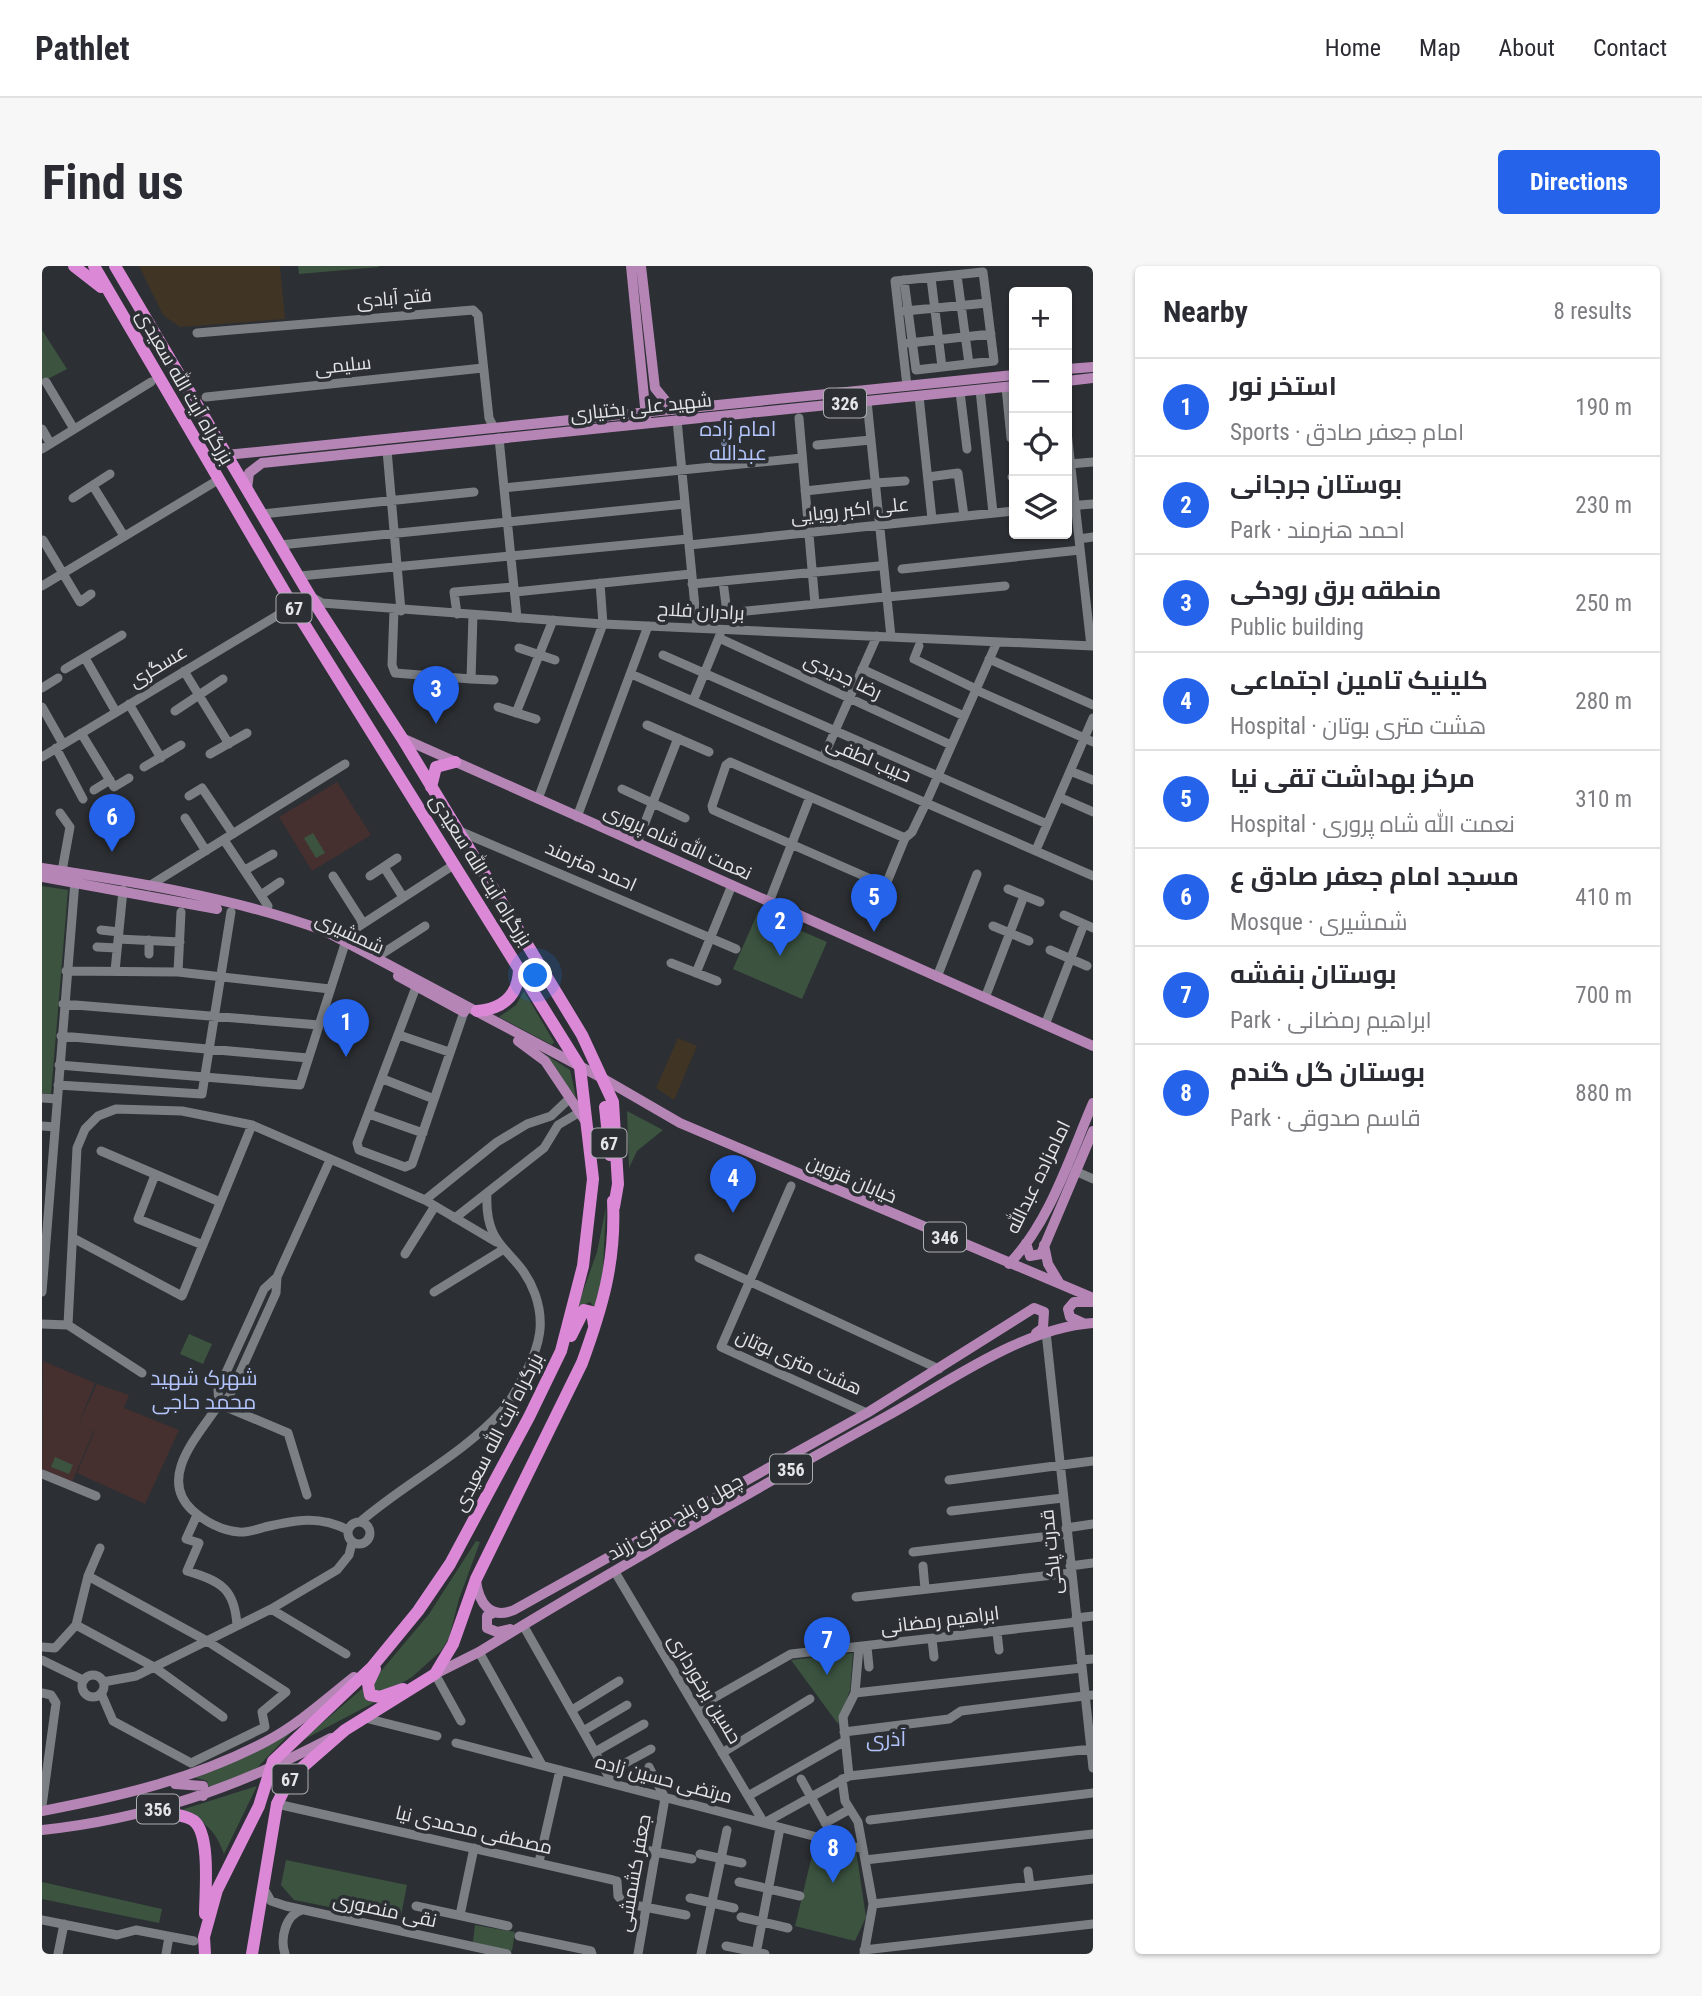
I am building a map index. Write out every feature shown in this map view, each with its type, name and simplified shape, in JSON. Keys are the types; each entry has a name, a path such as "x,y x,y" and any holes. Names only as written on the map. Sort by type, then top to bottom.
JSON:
{"highway":[{"path":"74,266 107,291"},
{"name":"بزرگراه آیت الله سعیدی","path":"94,266 293,606 580,1067 593,1179 583,1266 561,1351 450,1564 418,1611 381,1656 280,1752 269,1770 259,1806 217,1890 199,1939 205,1954"},
{"name":"بزرگراه آیت الله سعیدی","path":"115,266 310,596 401,738 563,1002 604,1079 614,1207 606,1299 582,1363 476,1579 453,1644 430,1678 345,1730 295,1772 278,1804 253,1954"},
{"path":"126,266 126,287"},
{"path":"431,787 436,767 455,762"},
{"path":"470,1011 491,1010 509,999 518,986 519,970"},
{"path":"561,1351 584,1310 589,1309 594,1316 593,1332"},
{"path":"381,1656 368,1684 370,1695 380,1697 430,1678"},
{"path":"151,1810 187,1818 200,1830 205,1851 199,1939"}],"main road":[{"path":"631,266 646,418"},
{"path":"641,266 655,388 675,415"},
{"path":"1072,369 1093,367"},
{"name":"326","path":"675,415 875,389 1009,376"},
{"path":"1072,380 1093,378"},
{"path":"626,414 637,401 642,387"},
{"name":"شهید علی بختیاری","path":"226,455 1009,387"},
{"name":"شهید علی بختیاری","path":"247,489 252,468 270,462 387,450 626,414 646,418"},
{"name":"نعمت الله شاه پروری","path":"401,738 1093,1046"},
{"name":"شمشیری","path":"42,868 62,875 148,890 232,909 342,942 580,1067"},
{"name":"شمشیری","path":"42,877 62,875"},
{"name":"شمشیری","path":"470,1011 537,1054 589,1127"},
{"path":"1081,1041 1093,1052"},
{"name":"خیابان قزوین","path":"580,1067 680,1123 1093,1300"},
{"name":"امامزاده عبدالله","path":"1009,1264 1026,1243 1056,1188 1093,1103"},
{"name":"امامزاده عبدالله","path":"1060,1284 1048,1264 1044,1244 1093,1131"},
{"path":"1026,1243 1027,1254 1034,1258 1041,1254 1044,1244"},
{"path":"1089,1323 1070,1317 1068,1309 1074,1302 1093,1300"},
{"name":"چهل و پنج متری زرند","path":"430,1678 798,1465 1022,1342 1043,1328 1044,1312 1029,1308 1013,1324 867,1413 552,1590 507,1612 495,1612"},
{"name":"چهل و پنج متری زرند","path":"1022,1342 1046,1332 1089,1323"},
{"path":"476,1579 481,1603 495,1612"},
{"path":"495,1612 487,1616 485,1624 494,1632 526,1623"},
{"name":"356","path":"42,1808 127,1795 164,1785 242,1752 284,1731 381,1656"},
{"name":"356","path":"42,1830 151,1810 203,1796 269,1770 345,1730"},
{"path":"164,1785 200,1784 203,1786 203,1796"}],"street":[{"path":"907,343 916,370 994,362 983,272 895,281 907,343 907,386"},
{"path":"957,275 969,364"},
{"path":"930,278 942,367"},
{"path":"903,312 987,303"},
{"name":"فتح آبادی","path":"197,333 468,309 478,315 489,418 496,433 504,488 517,618"},
{"path":"907,343 991,334"},
{"name":"سلیمی","path":"206,397 483,368"},
{"path":"46,382 74,429"},
{"path":"42,429 46,446 151,382"},
{"path":"980,390 993,513"},
{"path":"960,392 967,449"},
{"path":"919,396 932,519"},
{"path":"867,401 872,484 880,524 891,637"},
{"path":"675,415 696,628"},
{"path":"799,418 815,604"},
{"path":"817,445 871,440"},
{"path":"387,450 397,567 398,611 392,666 395,673 495,680"},
{"path":"504,488 802,458"},
{"path":"1072,464 1093,462"},
{"path":"928,477 958,473 964,516"},
{"path":"74,498 110,474"},
{"path":"42,586 218,480"},
{"path":"805,491 905,481"},
{"path":"93,485 124,537"},
{"path":"262,514 474,492"},
{"path":"281,545 685,504"},
{"path":"1072,506 1093,504"},
{"path":"1072,510 1089,593 1092,646"},
{"name":"علی اکبر رویایی","path":"300,576 1009,512"},
{"path":"1079,539 1093,537"},
{"path":"43,540 80,602 91,594"},
{"path":"902,569 1080,550"},
{"path":"1082,564 1093,563"},
{"path":"457,614 454,592 692,579 723,581 879,566"},
{"path":"723,581 727,613 1004,586"},
{"path":"538,799 603,624 600,583"},
{"name":"برادران فلاح","path":"310,596 322,603 398,611 696,628 721,634 877,636 1092,646"},
{"name":"عسگری","path":"42,757 293,606"},
{"path":"471,679 473,615"},
{"path":"516,713 553,620"},
{"path":"577,817 648,626"},
{"path":"693,701 721,634"},
{"name":"رضا جدیدی","path":"721,634 951,746"},
{"path":"65,669 121,635"},
{"path":"823,758 877,636"},
{"path":"905,838 734,763 726,765 712,809 880,883 889,880 905,838 912,832 926,803 997,642"},
{"path":"919,646 914,659 1089,741"},
{"path":"519,648 555,660"},
{"path":"663,655 1047,824"},
{"path":"85,657 116,712"},
{"path":"989,659 1093,705"},
{"path":"862,669 964,716"},
{"path":"184,671 229,744"},
{"name":"حبیب لطفی","path":"631,674 1093,876"},
{"path":"42,688 58,678"},
{"path":"175,711 223,679"},
{"path":"129,704 160,758"},
{"path":"42,707 85,797 129,778"},
{"path":"498,707 536,719"},
{"path":"1036,850 1070,771 1089,741 1093,718"},
{"path":"647,725 709,752"},
{"path":"81,733 112,784"},
{"path":"210,754 247,733"},
{"path":"637,843 678,738"},
{"path":"144,768 181,745"},
{"path":"148,890 345,764"},
{"path":"1070,771 1093,780"},
{"path":"189,796 202,788 245,870 268,906"},
{"path":"622,789 685,818"},
{"path":"769,902 810,797"},
{"path":"1059,797 1093,812"},
{"path":"60,813 70,827 62,875"},
{"path":"185,818 206,851"},
{"name":"احمد هنرمند","path":"457,830 736,949"},
{"path":"245,870 273,854"},
{"path":"370,876 397,858"},
{"path":"59,1065 300,1086 342,942 363,923 455,864"},
{"path":"384,867 403,897"},
{"path":"937,976 977,874"},
{"path":"333,876 363,923"},
{"path":"42,1292 46,1186 53,1158 63,1004 76,877"},
{"path":"261,895 280,882"},
{"path":"696,973 732,885"},
{"path":"115,971 123,886"},
{"path":"1008,890 1040,902"},
{"path":"985,998 1024,896"},
{"path":"58,1085 202,1094 232,909"},
{"path":"178,972 181,912"},
{"path":"1045,1025 1070,959 1088,926 1064,915"},
{"path":"376,959 425,926"},
{"path":"993,926 1028,941"},
{"path":"101,930 118,940"},
{"path":"97,947 118,940 180,942"},
{"path":"149,940 149,954"},
{"path":"1050,950 1087,966"},
{"path":"671,963 717,981"},
{"path":"66,971 178,972 330,989"},
{"path":"418,983 357,1147 410,1167 449,1052 470,1011"},
{"path":"63,1004 318,1025"},
{"path":"399,1035 449,1052"},
{"path":"61,1036 308,1058"},
{"path":"383,1079 434,1099"},
{"path":"42,1098 57,1099"},
{"path":"425,1200 496,1142 527,1124 551,1116 570,1098"},
{"path":"68,1325 77,1148 85,1129 98,1116 116,1109 182,1111 252,1125 425,1200 496,1242 527,1277 540,1311 541,1334 536,1352 512,1398 483,1430 348,1530 306,1518 240,1532 212,1525 197,1515 177,1492 176,1480 180,1465 219,1404 229,1397 276,1293 277,1277 330,1160"},
{"path":"455,1218 544,1148 558,1125 580,1112"},
{"path":"369,1114 423,1133"},
{"path":"73,1238 182,1296 252,1125"},
{"path":"42,1126 55,1127"},
{"path":"101,1152 220,1202"},
{"path":"42,1158 53,1158"},
{"path":"1075,1171 1093,1179"},
{"path":"155,1175 138,1219 203,1245"},
{"name":"هشت متری بوتان","path":"791,1186 721,1347 867,1413"},
{"path":"487,1193 488,1227 496,1242"},
{"path":"405,1254 435,1206"},
{"path":"434,1292 504,1249"},
{"path":"699,1258 939,1369"},
{"path":"42,1324 68,1325 142,1373"},
{"name":"قدرت پاکی","path":"1046,1332 1081,1664 1089,1695 1093,1768"},
{"path":"219,1404 289,1433 307,1495"},
{"path":"949,1480 1093,1461"},
{"path":"42,1474 96,1496"},
{"path":"950,1511 1063,1499"},
{"path":"197,1515 186,1539 199,1543 187,1571 215,1579 236,1603 237,1626"},
{"path":"352,1543 363,1544 370,1535 366,1525 360,1522"},
{"path":"913,1552 1067,1531 1093,1524"},
{"path":"103,1682 136,1676 271,1609 337,1570 349,1555 352,1543 348,1530"},
{"path":"42,1647 55,1648 76,1625 88,1576 100,1548"},
{"path":"856,1597 1071,1570 1093,1563"},
{"path":"923,1566 925,1589"},
{"name":"حسین برخورداری","path":"615,1572 764,1824"},
{"path":"88,1576 207,1641 286,1692 262,1712 265,1727 191,1763 113,1721 102,1693 103,1682"},
{"path":"271,1609 346,1654"},
{"name":"ابراهیم رمضانی","path":"696,1708 791,1654 997,1632 1093,1616"},
{"path":"526,1623 613,1784"},
{"path":"76,1625 154,1667 223,1717"},
{"path":"997,1632 999,1650"},
{"path":"932,1639 934,1657"},
{"path":"863,1647 869,1667"},
{"path":"863,1647 855,1693 843,1717 845,1801 858,1822 873,1904 864,1952 1093,1924"},
{"path":"479,1652 542,1765"},
{"path":"855,1693 1081,1664 1093,1659"},
{"path":"42,1660 83,1680 95,1675 103,1682"},
{"path":"430,1678 461,1721"},
{"path":"83,1680 82,1690 88,1696 95,1697 102,1693"},
{"path":"572,1710 619,1681"},
{"path":"42,1693 51,1695 56,1703 42,1808"},
{"path":"748,1796 845,1737 949,1719 961,1711 1089,1695"},
{"path":"722,1753 810,1699"},
{"path":"583,1731 627,1705"},
{"path":"365,1718 438,1736"},
{"path":"595,1752 644,1724"},
{"name":"مرتضی حسین زاده","path":"456,1743 863,1849"},
{"path":"764,1824 845,1778 1091,1744"},
{"path":"607,1773 650,1749"},
{"path":"649,1767 665,1798"},
{"path":"538,1862 561,1770"},
{"path":"801,1779 835,1842"},
{"path":"870,1820 1093,1793"},
{"name":"جعفر کشمشی","path":"638,1954 665,1798"},
{"name":"مصطفی محمدی نیا","path":"278,1804 613,1880 618,1885 621,1901 646,1910"},
{"path":"825,1823 850,1809"},
{"path":"726,1945 759,1954 780,1828"},
{"path":"701,1954 727,1830"},
{"path":"865,1860 1093,1834"},
{"path":"460,1915 474,1848"},
{"path":"640,1849 742,1863"},
{"path":"1072,1869 1074,1881"},
{"path":"1028,1871 1030,1886"},
{"path":"873,1904 1093,1880"},
{"path":"739,1882 800,1896"},
{"name":"نقی منصوری","path":"263,1887 271,1900 304,1910 507,1954"},
{"path":"690,1898 733,1908"},
{"path":"416,1906 508,1926"},
{"path":"285,1954 288,1920 291,1915 304,1910"},
{"path":"646,1910 686,1915"},
{"path":"741,1917 788,1928"},
{"path":"42,1920 117,1935 136,1930 169,1937 199,1939"},
{"path":"61,1953 64,1924"},
{"path":"519,1936 591,1951 592,1954"},
{"path":"166,1954 169,1937"}],"shaded area":[{"path":"139,266 280,266 285,319 180,327 163,315"},
{"path":"337,782 371,835 312,871 279,817"},
{"path":"678,1038 697,1046 674,1100 656,1088"},
{"path":"43,1361 95,1383 78,1425 97,1384 129,1395 124,1408 179,1430 145,1504 77,1473 94,1433 84,1427 93,1433 72,1482 42,1469"}],"green space":[{"path":"298,266 379,266 379,267 299,274"},
{"path":"42,330 67,369 42,382"},
{"path":"313,833 325,853 316,858 304,838"},
{"path":"42,886 68,890 51,1094 42,1093"},
{"path":"758,912 827,942 802,999 733,969"},
{"path":"524,991 554,1042 552,1045 499,1017 516,1005"},
{"path":"535,1048 570,1070 576,1097"},
{"path":"627,1111 663,1130 637,1151 629,1168"},
{"path":"606,1207 602,1287 597,1311 590,1302 577,1308 597,1252"},
{"path":"189,1334 212,1344 203,1364 180,1354"},
{"path":"55,1457 73,1465 69,1474 51,1467"},
{"path":"476,1541 480,1542 459,1599 449,1638 441,1651 412,1677 385,1693 373,1690 376,1677 429,1614"},
{"path":"853,1653 850,1690 838,1724 791,1660"},
{"path":"363,1688 368,1700 377,1701 301,1741"},
{"path":"293,1730 257,1768 209,1789 207,1781 193,1777"},
{"path":"257,1786 224,1854 217,1838 207,1826 178,1811"},
{"path":"816,1839 856,1850 866,1917 855,1941 795,1926"},
{"path":"286,1860 407,1885 400,1921 294,1900 281,1885"},
{"path":"42,1882 162,1909 159,1923 42,1899"},
{"path":"475,1925 515,1932 512,1951 473,1942"}],"place":[{"name":"منطقه برق رودکی","path":"436,724"},
{"name":"مسجد امام جعفر صادق ع","path":"112,852"},
{"name":"مرکز بهداشت تقی نیا","path":"874,932"},
{"name":"بوستان جرجانی","path":"780,956"},
{"name":"استخر نور","path":"346,1057"},
{"name":"کلینیک تامین اجتماعی","path":"733,1213"},
{"name":"بوستان بنفشه","path":"827,1675"},
{"name":"بوستان گل گندم","path":"833,1883"}],"district":[{"name":"امام زاده عبدالله","path":"738,441"},
{"name":"شهرک شهید محمد حاجی","path":"204,1390"},
{"name":"آذری","path":"886,1739"}]}
